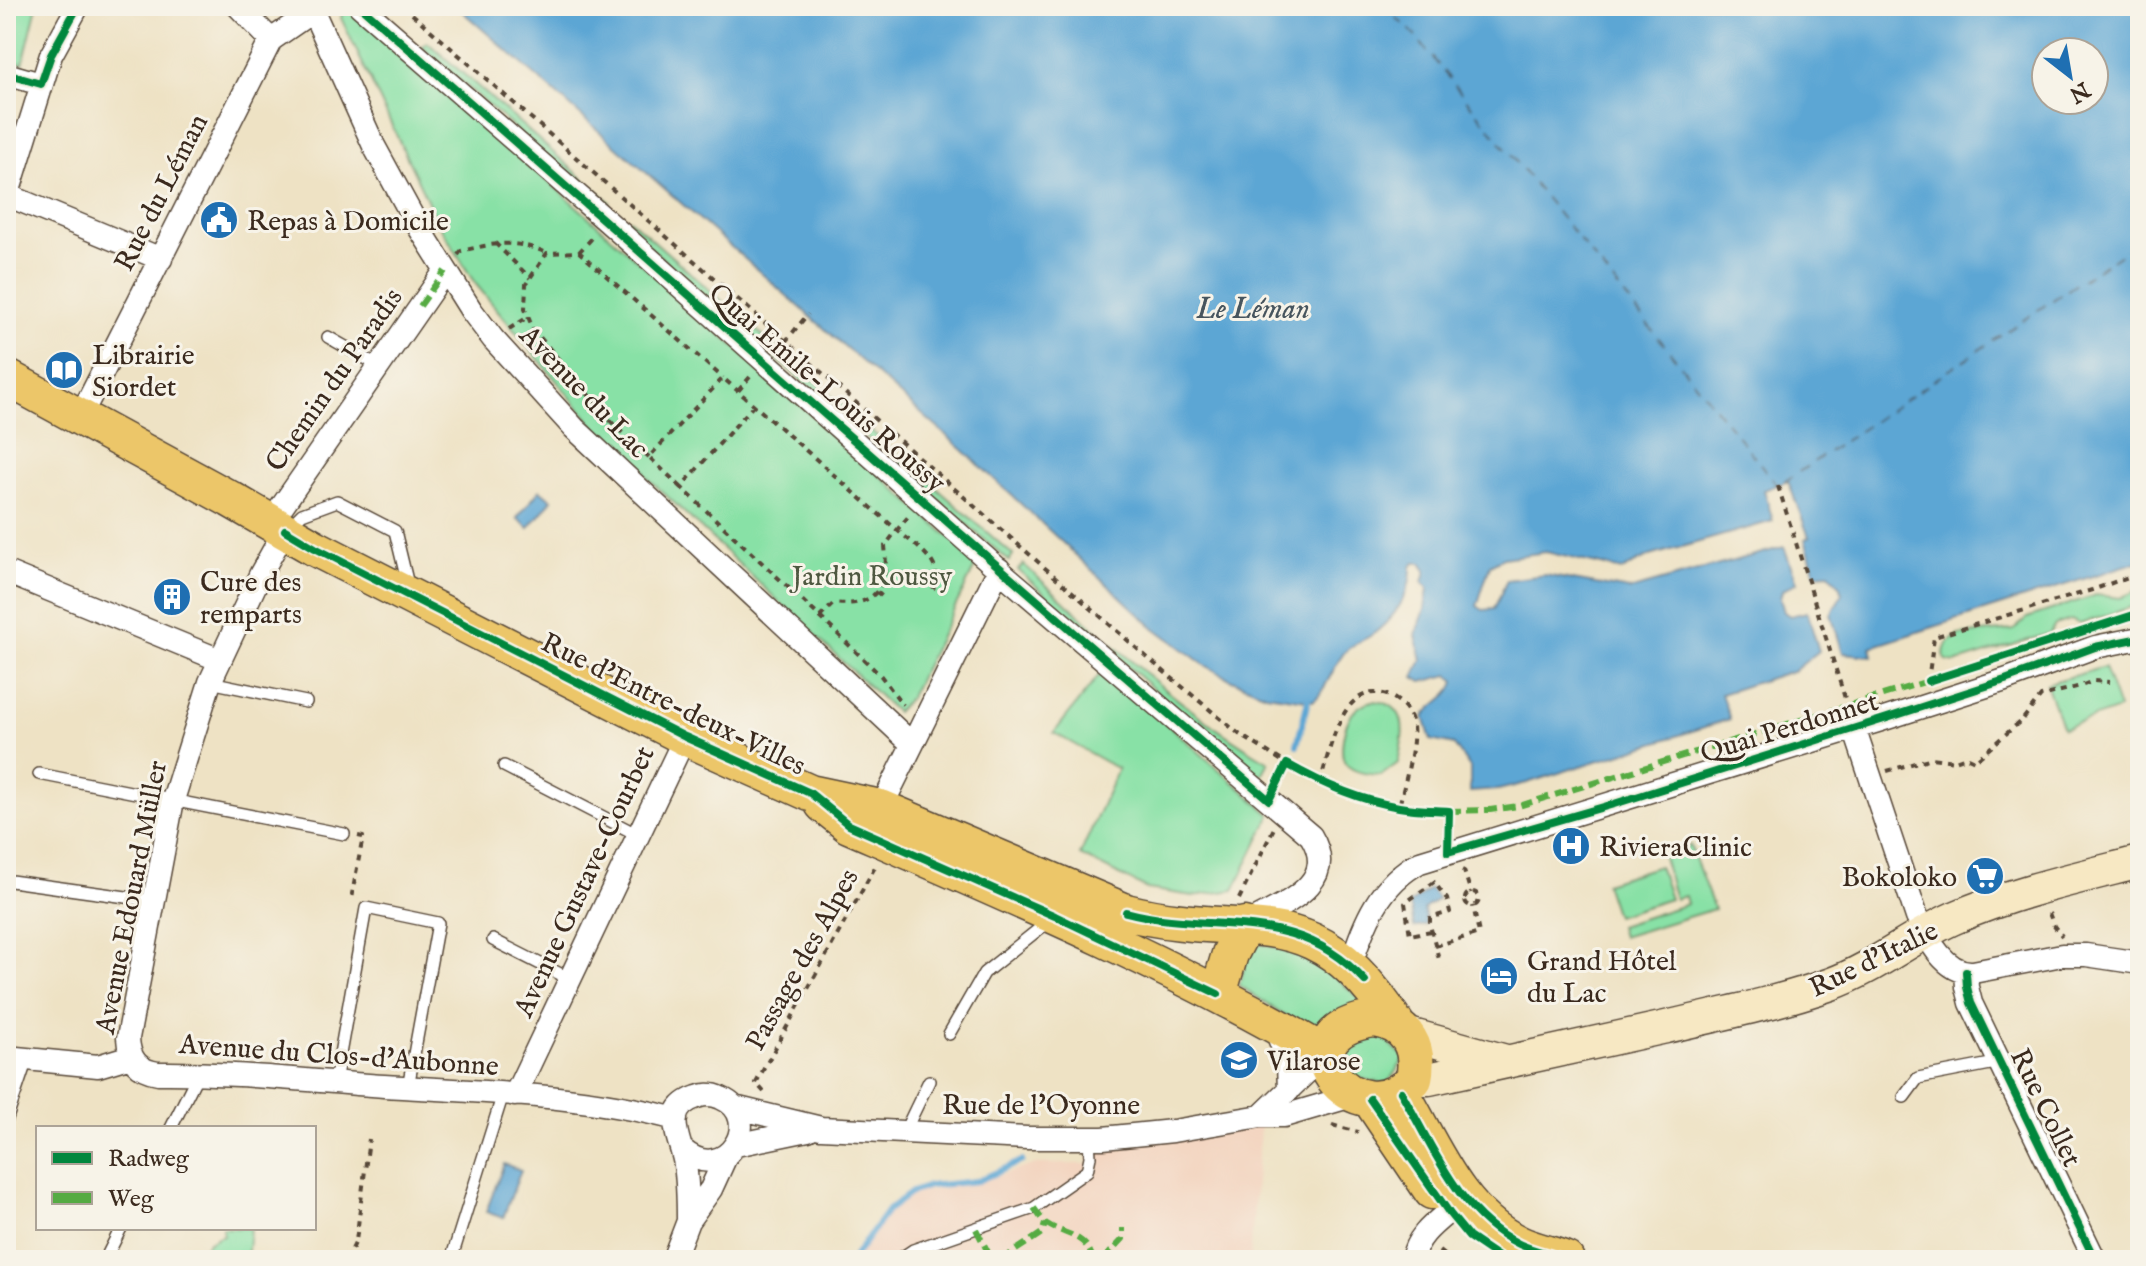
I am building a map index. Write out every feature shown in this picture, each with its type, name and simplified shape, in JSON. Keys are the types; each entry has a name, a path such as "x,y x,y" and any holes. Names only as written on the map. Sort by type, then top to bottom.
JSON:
{"main road":[{"name":"Rue d'Entre-deux-Villes","path":"18,384 315,548 685,737 810,793 881,808 1126,912 1152,919 1241,913 1323,945 1351,965 1400,1029"},
{"name":"Rue d'Entre-deux-Villes","path":"810,793 849,825 1055,916 1218,994 1273,1023 1325,1057"},
{"path":"1218,994 1241,913"},
{"path":"1503,1260 1469,1237 1437,1222 1392,1099 1414,1051 1400,1029 1375,1019 1350,1024 1331,1038 1325,1057 1334,1080 1392,1099 1479,1216 1522,1245 1566,1260"}],"street":[{"path":"78,6 51,55 7,198 161,259"},
{"path":"238,6 271,40"},
{"name":"Quai Emile-Louis Roussy","path":"360,6 999,569 1302,828 1315,843 1319,862 1312,885 1304,891 1241,913"},
{"name":"Rue du Léman","path":"80,417 271,40 314,9"},
{"name":"Avenue du Lac","path":"314,9 374,146 445,271 493,339 574,428 916,738"},
{"path":"6,74 41,84"},
{"name":"Chemin du Paradis","path":"278,526 379,366 445,271"},
{"name":"Avenue Edouard Müller","path":"131,1056 128,1038 173,800 210,682 261,573 278,526"},
{"path":"881,808 999,569"},
{"path":"6,572 220,660"},
{"name":"Quai Perdonnet","path":"1351,965 1360,933 1386,889 1408,868 1420,862 2005,680 2095,647 2140,638"},
{"path":"1854,728 1917,917 1944,960 1966,972 2062,955 2086,955 2140,963"},
{"name":"Avenue Gustave-Courbet","path":"509,1094 570,979 685,737"},
{"name":"Rue d'Italie","path":"1392,1099 1509,1061 1801,994 1860,970 1972,911 2027,892 2140,862"},
{"name":"Rue Collet","path":"1966,972 1971,1003 2095,1260"},
{"path":"1273,1023 1286,1057 1289,1090"},
{"name":"Rue d'Italie","path":"1400,1029 1509,1061"},
{"path":"16,1058 98,1066 131,1056"},
{"name":"Avenue du Clos-d'Aubonne","path":"131,1056 136,1064 150,1072 509,1094 589,1102 649,1111 676,1119"},
{"path":"1261,1116 1325,1057"},
{"path":"673,1260 688,1221 711,1189 741,1130 734,1107 706,1094 687,1102 676,1119 675,1136 683,1150 688,1184 688,1221"},
{"name":"Rue de l'Oyonne","path":"734,1107 821,1128 1027,1138 1173,1131 1261,1116 1284,1116 1342,1099 1392,1099"},
{"name":"Rue de l'Oyonne","path":"732,1150 821,1128"},
{"path":"683,1150 704,1161 732,1150"},
{"path":"1412,1260 1416,1244 1437,1222"}],"lane":[{"path":"328,337 379,366"},
{"path":"278,526 337,501 395,531 411,597"},
{"path":"210,682 306,702"},
{"path":"504,766 638,835"},
{"path":"39,774 344,834"},
{"path":"11,881 155,901"},
{"path":"335,1082 366,908 438,923 408,1087"},
{"path":"949,1034 984,973 1055,916"},
{"path":"493,940 570,979"},
{"path":"6,1121 16,1058"},
{"path":"1904,1097 1918,1078 2001,1062"},
{"path":"172,1126 198,1074"},
{"path":"904,1133 929,1081"},
{"path":"451,1260 509,1094"},
{"path":"898,1260 913,1250 1034,1208 1048,1200 1087,1171 1089,1137"},
{"path":"105,1260 120,1230"}],"path":[{"path":"403,6 1184,689 1239,734 1287,764"},
{"path":"495,243 530,278"},
{"path":"445,271 461,251 495,243 528,245 547,253 579,252 936,567 938,580 933,589"},
{"path":"547,253 526,284 525,309 533,329 615,426 893,689 916,738"},
{"path":"785,342 808,314"},
{"path":"738,391 765,360"},
{"path":"649,457 723,378"},
{"path":"681,487 715,444 754,405"},
{"path":"1778,486 1854,728"},
{"path":"820,617 834,603 858,603 877,592 887,565 885,546 923,499"},
{"path":"1944,676 1928,681 1934,637 2140,573"},
{"path":"877,592 886,600"},
{"path":"1870,776 1932,758 1955,761 1966,757 1975,761 2023,719 2041,696 2093,681 2109,682"},
{"path":"1320,783 1341,717 1352,702 1365,695 1379,693 1393,697 1407,709 1413,722 1399,808"},
{"path":"1241,913 1282,811"},
{"path":"344,834 363,837 352,894 369,896 366,908"},
{"path":"1431,931 1410,935 1405,903 1434,882 1447,899 1450,912 1430,918 1440,963"},
{"path":"1435,946 1479,933 1473,906"},
{"path":"2051,920 2062,936"},
{"path":"734,1107 756,1083"},
{"path":"1319,1126 1342,1125 1392,1099"},
{"path":"347,1260 356,1241 369,1139"},
{"path":"1437,1222 1442,1256 1450,1260"}],"shaded area":[{"path":"1261,1116 1250,1260 855,1260 889,1212 914,1193 978,1182 1036,1164 1088,1164 1089,1137"}],"green space":[{"path":"6,6 37,6 23,64 6,59"},
{"name":"Jardin Roussy","path":"352,7 974,559 975,567 910,697 896,712 601,434 474,282 437,221 341,18 343,9"},
{"path":"427,42 610,202 605,208 422,47"},
{"path":"629,219 746,322 740,328 624,224"},
{"path":"754,328 1013,555 1009,561 748,334"},
{"path":"1023,564 1172,695 1269,762 1262,775 1249,773 1018,570"},
{"path":"2140,589 2140,604 2080,624 2071,620 2055,625 2051,633 1955,663 1946,661 1944,657 1946,646 1958,635 2014,630 2027,618 2096,595 2120,598"},
{"path":"2104,667 2119,709 2063,728 2046,684"},
{"path":"1104,669 1271,815 1234,890 1193,896 1147,889 1080,855 1118,769 1054,733"},
{"path":"1373,701 1394,708 1402,723 1398,763 1382,775 1353,770 1346,764 1342,753 1349,719 1358,707"},
{"path":"1690,845 1714,909 1622,937 1619,926 1687,904 1685,896 1675,899 1663,857"},
{"path":"1659,866 1670,899 1616,916 1605,883"},
{"path":"1252,942 1310,955 1365,1003 1316,1037 1239,985"},
{"path":"1376,1030 1405,1058 1387,1084 1353,1077 1339,1047"},
{"path":"222,1230 250,1230 247,1260 198,1260 207,1244 223,1235"}],"water":[{"name":"Le Léman","path":"456,6 2140,6 2140,561 1871,647 1873,656 1843,653 1831,614 1842,594 1839,584 1829,573 1815,574 1805,539 1809,537 1788,481 1764,490 1773,521 1650,556 1622,570 1546,552 1503,558 1490,565 1477,606 1483,610 1494,609 1507,580 1545,575 1629,590 1784,547 1797,582 1782,591 1780,598 1784,612 1790,616 1807,612 1819,651 1795,670 1721,694 1730,719 1527,783 1470,792 1470,768 1454,745 1431,740 1424,717 1450,691 1455,681 1448,675 1422,682 1414,677 1422,660 1416,635 1428,588 1423,582 1426,571 1421,563 1414,563 1411,567 1408,587 1400,606 1378,630 1347,650 1313,701 1266,694 1232,680 1203,664 1152,626 963,450"},
{"path":"540,490 552,500 529,528 517,518"},
{"path":"1430,889 1438,899 1424,909 1426,925 1414,928 1410,904"},
{"path":"504,1164 521,1170 503,1218 486,1212"}],"waterway":[{"path":"1297,745 1308,700"},
{"path":"852,1260 888,1210 912,1192 929,1186 977,1181 1022,1161"}],"ferry route":[{"path":"1382,6 1411,31 1778,486 2140,241"}],"marked path":[{"path":"420,306 445,271"},
{"path":"1449,811 1519,806 1928,681"},
{"path":"1034,1208 1047,1224 1080,1240 1093,1260"},
{"path":"1001,1260 1042,1233 1045,1224"},
{"path":"1103,1260 1123,1239 1123,1228"},
{"path":"976,1229 992,1260"}],"cycle path":[{"path":"6,74 41,84 51,55 78,6"},
{"path":"360,6 1269,800 1287,764 1355,796 1405,808 1449,811 1448,852 1614,804 1881,720 2095,647 2140,638"},
{"path":"285,530 685,737 810,793 849,825 1055,916 1218,994"},
{"path":"1928,681 2140,613"},
{"path":"1126,912 1159,919 1281,931 1310,941 1338,957 1365,981"},
{"path":"1966,972 1971,1003 2095,1260"},
{"path":"1401,1092 1449,1177 1479,1215 1519,1244 1566,1260"},
{"path":"1370,1099 1450,1214 1469,1237 1503,1260"}],"place":[{"name":"Repas à Domicile","path":"219,220"},
{"name":"Librairie Siordet","path":"64,370"},
{"name":"Cure des remparts","path":"172,597"},
{"name":"RivieraClinic","path":"1571,846"},
{"name":"Bokoloko","path":"1985,876"},
{"name":"Grand Hôtel du Lac","path":"1499,976"},
{"name":"Vilarose","path":"1239,1060"}]}
